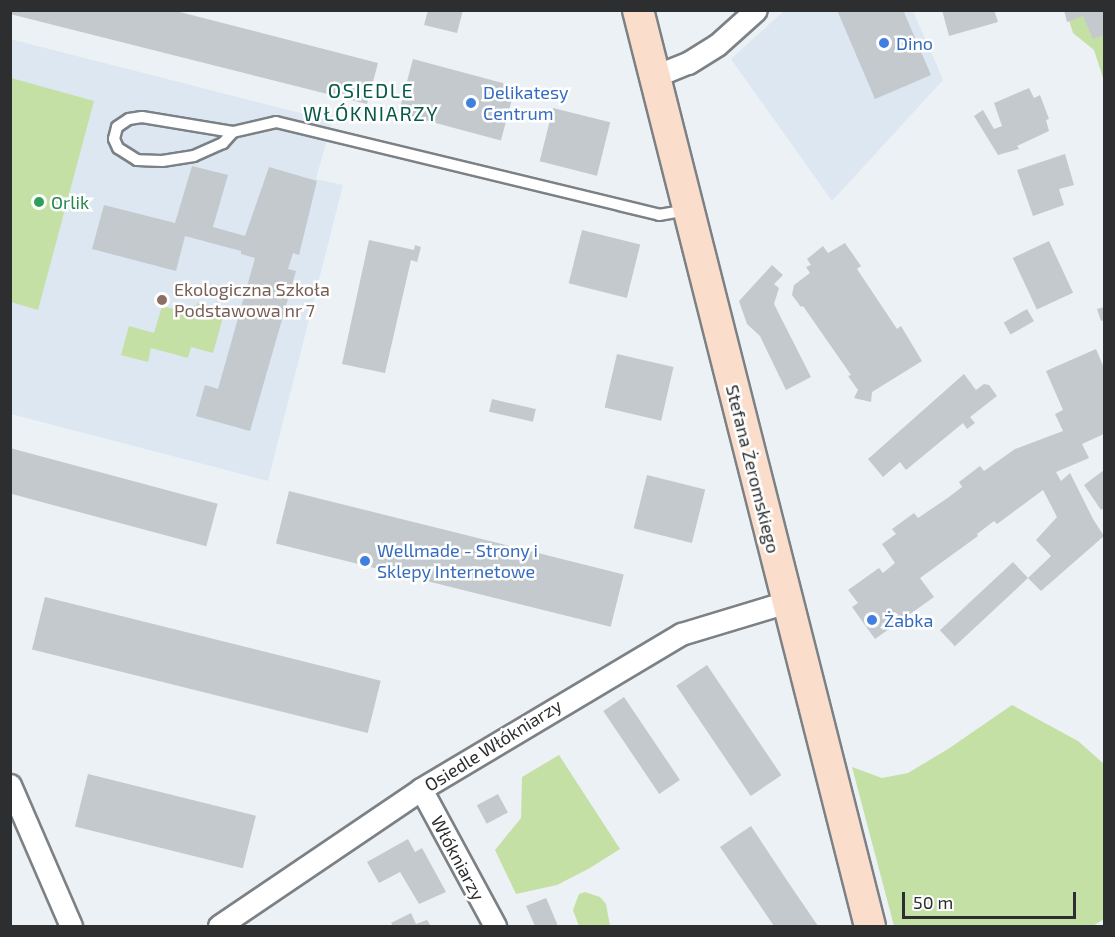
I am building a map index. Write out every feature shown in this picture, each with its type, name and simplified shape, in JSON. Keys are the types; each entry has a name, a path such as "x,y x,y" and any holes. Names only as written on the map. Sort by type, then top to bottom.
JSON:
{"street":[{"name":"Stefana Żeromskiego","path":"638,10 870,927"},
{"path":"655,76 688,63 717,45 756,10"},
{"name":"Osiedle Włókniarzy","path":"219,927 421,789 681,634 787,602"},
{"path":"10,784 71,927"},
{"name":"Włókniarzy","path":"421,789 495,927"}],"lane":[{"path":"233,132 223,143 194,156 162,161 137,160 118,148 114,138 117,127 129,119 142,117 233,132 276,123 659,215 689,210"}],"shaded area":[{"path":"784,11 913,11 943,80 832,201 731,59"},
{"name":"Ekologiczna Szkoła Podstawowa nr 7","path":"10,39 332,121 316,179 343,185 268,481 11,414"}],"green space":[{"path":"1066,11 1104,11 1104,81 1094,50 1073,33"},
{"name":"Orlik","path":"11,78 94,101 38,310 11,302"},
{"path":"197,303 225,310 213,353 191,347 188,358 151,348 148,362 121,355 129,326 154,333 162,306 194,314"},
{"path":"1012,705 1078,741 1104,764 1104,919 1093,926 894,926 852,767 882,778 908,773 948,749"},
{"path":"559,755 620,849 557,885 516,894 495,850 521,818 522,777"},
{"path":"585,892 600,897 606,904 610,926 579,926 573,910 579,894"}],"building":[{"path":"10,10 172,10 378,63 367,104 10,14"},
{"path":"428,10 463,10 457,33 424,25"},
{"name":"Dino","path":"837,10 903,10 931,75 875,99"},
{"path":"942,10 994,10 998,22 949,36"},
{"path":"1064,10 1103,10 1104,35 1093,39 1083,16 1067,22"},
{"path":"413,59 515,86 501,141 399,113"},
{"path":"1029,88 1034,98 1040,95 1049,119 1046,120 1049,131 1017,146 1019,149 998,155 974,116 983,110 994,129 1002,126 994,103"},
{"path":"553,108 610,122 597,176 540,161"},
{"path":"1065,154 1074,185 1059,189 1064,205 1033,216 1017,170"},
{"path":"192,166 228,175 213,227 245,236 269,167 317,181 299,255 293,253 288,269 296,271 250,431 196,416 205,385 218,389 255,258 241,254 241,251 185,236 176,271 92,249 104,205 175,223"},
{"path":"582,230 640,245 627,298 569,283"},
{"path":"369,240 414,250 415,245 421,247 417,262 411,260 385,373 342,364"},
{"path":"1049,241 1073,293 1037,310 1013,258"},
{"path":"845,243 861,266 857,269 897,329 901,326 922,361 872,392 871,402 854,398 858,390 848,376 851,375 803,306 801,307 792,295 794,285 810,273 806,267 811,265 807,259 823,246 828,253"},
{"path":"772,265 783,275 774,284 779,288 774,304 811,377 786,390 760,336 747,324 739,301"},
{"path":"1104,307 1104,320 1101,321 1097,309"},
{"path":"1027,309 1034,321 1011,335 1004,323"},
{"path":"1096,349 1104,368 1104,434 1082,444 1089,458 1056,472 1061,481 1070,473 1104,536 1041,591 1028,578 1051,556 1036,540 1057,517 1043,490 997,524 994,521 977,534 978,536 920,578 934,597 875,639 852,607 858,603 848,590 879,568 883,573 895,563 882,544 896,534 892,529 914,513 918,518 949,497 962,487 959,482 980,466 984,471 1015,449 1063,431 1055,414 1063,410 1046,371"},
{"path":"617,354 674,367 661,421 605,408"},
{"path":"964,374 976,390 984,384 989,385 997,396 970,417 975,423 967,429 963,423 906,470 900,462 883,477 868,459"},
{"path":"492,399 536,409 533,422 489,412"},
{"path":"10,448 218,504 206,546 10,494"},
{"path":"1104,470 1104,508 1101,510 1084,485"},
{"path":"647,475 705,490 692,543 634,528"},
{"path":"289,491 624,574 611,627 276,543"},
{"path":"1013,562 1028,578 955,646 940,630"},
{"path":"45,597 381,681 368,733 32,649"},
{"path":"707,665 781,775 751,796 676,686"},
{"path":"624,697 680,780 659,794 603,711"},
{"path":"88,774 256,816 243,868 75,826"},
{"path":"498,794 508,813 487,824 477,805"},
{"path":"751,826 818,926 774,926 720,847"},
{"path":"408,839 415,852 422,848 446,892 419,904 400,872 379,883 367,862"},
{"path":"546,898 558,926 535,926 526,906"},
{"path":"411,913 416,924 427,920 431,926 393,926 391,923"}],"place":[{"name":"Dino","path":"884,43"},
{"name":"Delikatesy Centrum","path":"471,103"},
{"name":"Orlik","path":"39,202"},
{"name":"Ekologiczna Szkoła Podstawowa nr 7","path":"162,300"},
{"name":"Wellmade - Strony i Sklepy Internetowe","path":"365,561"},
{"name":"Żabka","path":"872,620"}],"district":[{"name":"OSIEDLE WŁÓKNIARZY","path":"371,102"}]}
